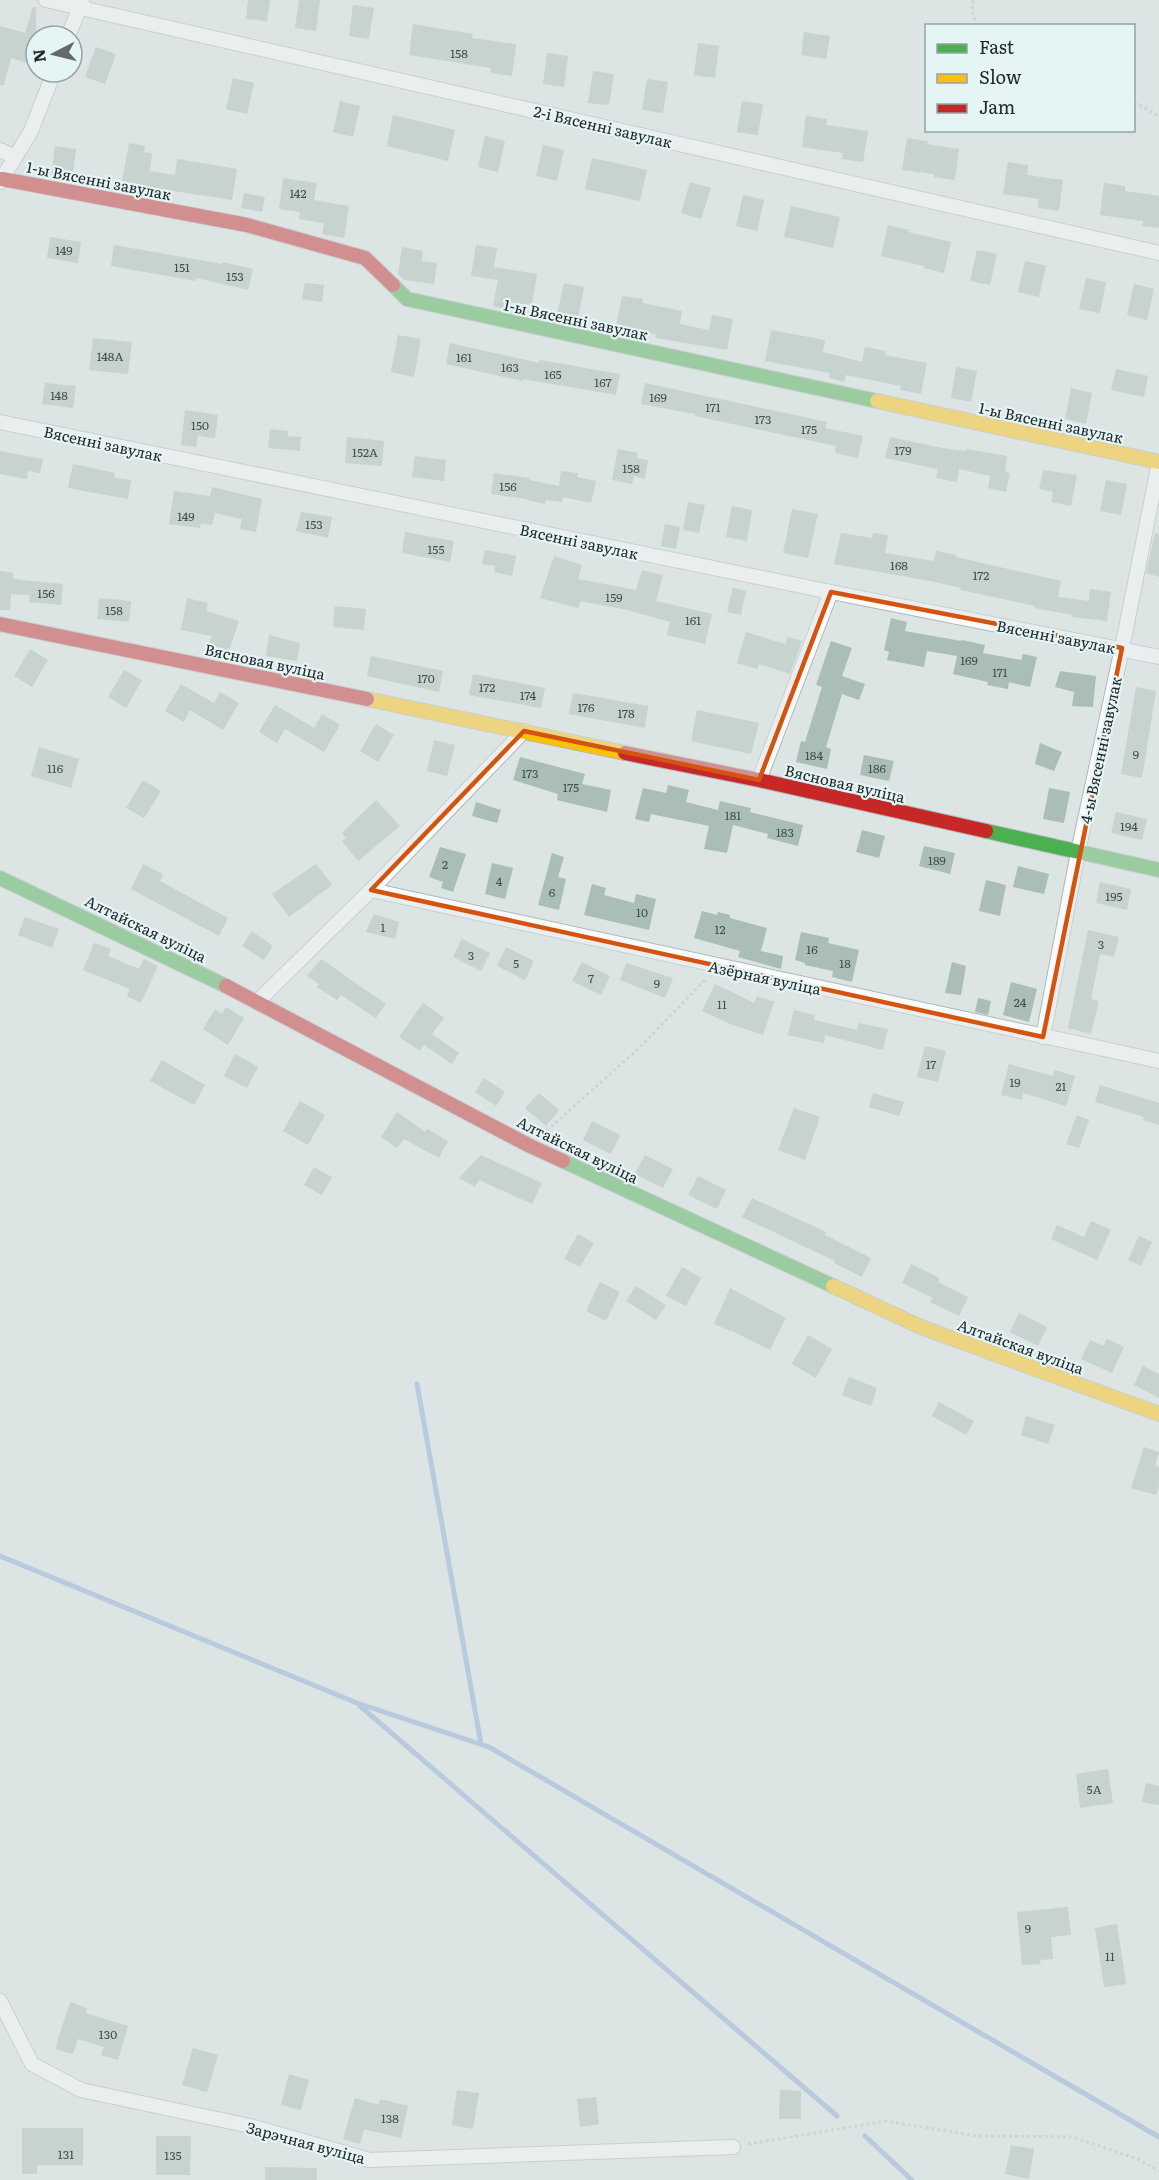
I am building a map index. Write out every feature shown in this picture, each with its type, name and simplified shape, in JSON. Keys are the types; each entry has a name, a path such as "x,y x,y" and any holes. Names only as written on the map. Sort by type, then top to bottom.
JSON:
{"street":[{"name":"2-і Вясенні завулак","path":"46,0 81,4 1159,253"},
{"path":"73,24 81,4"},
{"path":"1,180 31,131 49,84"},
{"name":"1-ы Вясенні завулак","path":"0,150 15,157"},
{"name":"1-ы Вясенні завулак","path":"1,180 247,225 365,258 407,298 1159,463"},
{"name":"Вясенні завулак","path":"0,422 1159,657"},
{"name":"4-ы Вясенні завулак","path":"1043,1037 1078,852 1159,463"},
{"path":"759,780 831,592"},
{"name":"Вясновая вуліца","path":"0,624 759,780 1159,870"},
{"path":"258,1001 371,890 524,731"},
{"name":"Алтайская вуліца","path":"0,878 258,1001 530,1146 921,1327 1159,1414"},
{"name":"Азёрная вуліца","path":"371,890 1159,1061"},
{"name":"Зарэчная вуліца","path":"0,2001 32,2064 81,2090 250,2126 370,2160 733,2147"}],"path":[{"path":"973,0 972,10 976,24"},
{"path":"1135,103 1159,116"},
{"path":"530,1146 638,1049 718,967"},
{"path":"733,2147 887,2121 978,2136 1073,2137 1140,2160 1159,2171"}],"highlighted area":[{"path":"831,592 1122,648 1043,1037 371,890 524,731 759,780"}],"building":[{"path":"248,0 270,0 267,21 246,19"},
{"path":"299,0 320,0 316,31 295,28"},
{"path":"353,5 374,8 369,39 349,36"},
{"path":"33,7 36,7 36,24 28,24"},
{"path":"413,24 473,34 472,38 516,44 512,76 491,73 491,68 409,55"},
{"path":"0,26 24,33 24,62 11,58 4,85 0,85"},
{"path":"804,32 830,36 826,59 801,55"},
{"path":"698,43 719,46 715,78 694,75"},
{"path":"96,47 116,54 105,84 85,77"},
{"path":"547,53 568,56 564,87 543,84"},
{"path":"593,71 614,74 609,105 588,103"},
{"path":"233,78 254,83 247,114 226,109"},
{"path":"647,79 668,82 663,113 642,110"},
{"path":"340,101 360,106 353,137 333,132"},
{"path":"742,101 763,104 758,135 737,132"},
{"path":"393,115 455,130 448,161 387,146"},
{"path":"806,116 827,119 826,125 868,131 863,162 842,159 843,153 802,147"},
{"path":"485,136 505,141 498,172 478,167"},
{"path":"907,138 959,149 955,180 934,177 934,174 902,170"},
{"path":"129,143 145,146 144,152 152,153 150,171 175,175 177,159 237,169 232,200 122,181"},
{"path":"543,145 564,150 557,181 536,176"},
{"path":"55,146 76,149 72,180 51,177"},
{"path":"592,158 647,170 640,201 585,189"},
{"path":"1008,162 1028,165 1027,175 1063,180 1059,211 1038,208 1039,199 1003,194"},
{"path":"283,178 317,183 314,200 349,206 344,238 322,234 324,223 299,219 300,212 279,209"},
{"path":"690,182 711,188 701,219 681,213"},
{"path":"1104,183 1125,186 1125,191 1159,196 1159,228 1142,226 1143,221 1100,215"},
{"path":"244,193 265,197 262,212 241,208"},
{"path":"743,195 764,200 757,231 736,226"},
{"path":"791,206 840,217 833,248 784,237"},
{"path":"888,225 951,242 944,273 881,256"},
{"path":"50,237 81,242 78,263 47,258"},
{"path":"114,245 253,269 248,290 196,278 195,281 111,266"},
{"path":"476,245 497,248 494,267 537,274 532,305 511,302 509,310 493,306 498,280 471,276"},
{"path":"402,247 423,251 422,261 437,263 434,284 404,280 398,274"},
{"path":"977,250 997,254 990,285 970,281"},
{"path":"1025,261 1046,266 1039,297 1018,292"},
{"path":"1086,278 1106,282 1100,313 1079,309"},
{"path":"305,283 324,285 322,302 302,299"},
{"path":"564,283 584,287 578,318 557,314"},
{"path":"1134,284 1154,289 1147,320 1127,315"},
{"path":"622,296 643,299 642,303 682,311 680,324 709,330 712,315 733,319 727,350 655,338 656,334 616,327"},
{"path":"771,330 825,340 823,352 862,362 865,347 886,351 885,355 927,363 921,394 900,390 901,386 846,375 844,382 829,378 830,373 765,361"},
{"path":"398,335 421,339 414,377 391,372"},
{"path":"93,338 132,342 128,374 89,370"},
{"path":"450,343 539,363 540,360 620,374 616,395 523,379 523,381 446,364"},
{"path":"956,367 977,371 971,402 951,398"},
{"path":"1116,369 1148,376 1144,397 1111,390"},
{"path":"45,383 76,386 73,408 42,404"},
{"path":"645,383 827,422 825,428 863,436 858,458 835,453 836,446 641,404"},
{"path":"1071,388 1092,393 1086,424 1065,419"},
{"path":"185,410 218,415 215,438 198,436 196,447 181,445"},
{"path":"270,429 288,431 288,436 301,437 300,451 268,448"},
{"path":"347,437 384,441 382,466 345,463"},
{"path":"890,437 942,448 966,451 967,449 1007,456 1005,472 1010,473 1006,492 988,488 990,476 959,469 957,482 936,478 938,469 885,458"},
{"path":"618,449 638,453 637,458 648,460 645,479 634,476 632,484 612,480"},
{"path":"0,451 43,459 40,473 28,471 27,479 0,474"},
{"path":"415,456 446,460 444,481 412,477"},
{"path":"73,464 115,473 114,478 131,480 128,499 68,488"},
{"path":"1043,470 1077,475 1071,506 1051,502 1053,492 1039,489"},
{"path":"561,471 578,473 577,477 596,481 591,503 563,497 562,502 546,500 545,504 491,494 494,473 530,478 529,480 559,486"},
{"path":"1106,480 1127,484 1121,515 1100,511"},
{"path":"212,487 262,499 256,532 240,529 242,519 215,513 212,525 201,523 200,528 169,524 174,491 210,496"},
{"path":"688,502 705,505 699,533 683,530"},
{"path":"732,506 752,510 747,541 726,537"},
{"path":"792,509 818,514 808,558 783,553"},
{"path":"301,512 332,517 328,538 296,531"},
{"path":"665,524 680,527 676,549 661,546"},
{"path":"405,532 454,541 450,562 402,553"},
{"path":"841,533 872,538 873,533 888,535 885,553 934,561 936,551 1061,581 1058,597 1089,601 1090,589 1111,592 1107,621 1072,617 1072,615 1035,608 1035,606 930,581 834,564"},
{"path":"1155,533 1159,534 1159,577 1146,573"},
{"path":"485,550 516,556 512,576 494,572 495,566 482,564"},
{"path":"554,556 582,565 578,579 636,590 642,570 663,575 656,601 712,614 705,644 667,635 670,622 627,610 581,601 578,608 540,598"},
{"path":"0,571 13,573 13,579 63,584 61,605 29,602 30,595 11,594 10,610 0,610"},
{"path":"733,588 746,591 741,615 727,612"},
{"path":"99,598 131,601 129,622 97,619"},
{"path":"187,598 208,603 206,611 239,621 229,651 209,645 212,636 181,630"},
{"path":"335,606 366,609 364,630 333,627"},
{"path":"891,618 907,622 905,631 985,645 983,653 1021,660 1023,654 1037,657 1030,687 1009,682 1008,689 953,674 957,656 927,651 924,667 887,660 889,652 884,650"},
{"path":"746,632 785,644 788,637 802,641 790,674 759,664 757,669 737,663"},
{"path":"269,635 300,643 297,661 266,656"},
{"path":"831,641 852,648 842,676 865,684 859,700 842,694 826,747 831,749 827,769 796,762 801,741 805,742 822,687 816,685"},
{"path":"30,649 48,660 32,687 14,676"},
{"path":"371,656 443,671 439,692 367,676"},
{"path":"124,670 142,680 126,708 108,697"},
{"path":"1060,671 1096,676 1093,707 1072,706 1074,692 1055,687"},
{"path":"473,674 545,688 541,708 469,695"},
{"path":"181,684 214,703 220,692 239,703 223,730 190,710 184,722 165,711"},
{"path":"1136,687 1156,691 1142,778 1121,774"},
{"path":"573,693 648,706 645,728 569,714"},
{"path":"275,705 314,728 322,714 340,725 324,752 285,729 277,743 259,732"},
{"path":"697,710 759,723 751,754 691,741"},
{"path":"376,724 394,735 378,762 360,751"},
{"path":"434,740 455,745 447,776 427,771"},
{"path":"1040,743 1062,752 1054,771 1035,764"},
{"path":"39,747 79,759 71,788 31,776"},
{"path":"864,755 894,761 889,781 860,775"},
{"path":"520,757 585,774 582,784 611,790 607,812 557,800 558,794 513,780"},
{"path":"143,780 161,791 144,818 126,808"},
{"path":"668,785 689,790 686,802 718,810 720,801 751,808 750,812 803,825 798,846 767,838 768,834 733,825 727,853 704,849 709,826 651,814 649,822 635,819 643,788 666,793"},
{"path":"1049,788 1070,792 1064,823 1043,819"},
{"path":"376,800 400,826 358,861 342,841 346,838 342,833"},
{"path":"476,802 501,810 497,823 472,816"},
{"path":"1116,812 1147,819 1142,840 1111,833"},
{"path":"862,830 885,836 879,858 856,852"},
{"path":"924,846 955,853 950,874 919,866"},
{"path":"440,847 466,854 453,892 441,888 443,882 429,877"},
{"path":"552,853 564,857 558,877 566,879 559,910 538,905"},
{"path":"492,863 513,868 505,899 485,894"},
{"path":"143,864 163,874 160,881 228,918 219,936 131,889"},
{"path":"316,864 332,885 289,917 272,894"},
{"path":"1018,866 1049,874 1044,894 1013,887"},
{"path":"986,880 1006,885 1000,916 979,911"},
{"path":"1100,882 1131,889 1127,910 1096,903"},
{"path":"592,884 606,888 604,895 634,903 636,894 656,899 649,930 584,915"},
{"path":"702,911 717,915 718,912 730,915 730,918 767,928 761,951 783,956 781,969 738,957 740,951 694,938"},
{"path":"374,914 399,922 395,939 366,932"},
{"path":"25,917 59,929 52,948 18,935"},
{"path":"1088,930 1119,937 1114,957 1100,954 1091,999 1099,1001 1091,1034 1068,1028"},
{"path":"252,931 273,946 264,960 242,946"},
{"path":"801,932 829,938 828,943 859,950 852,982 832,977 833,971 805,965 795,960"},
{"path":"462,939 490,953 481,971 453,957"},
{"path":"94,943 111,949 108,956 139,969 144,959 158,966 141,1003 127,996 130,989 83,970"},
{"path":"506,947 534,961 525,980 497,966"},
{"path":"321,959 386,1004 376,1018 341,995 337,1000 317,987 319,984 307,976"},
{"path":"582,962 610,976 601,995 572,981"},
{"path":"952,962 966,966 961,995 945,993"},
{"path":"626,963 673,978 665,998 620,980"},
{"path":"1011,982 1037,989 1029,1022 1003,1015"},
{"path":"715,984 754,1003 757,996 774,1002 763,1035 730,1024 702,1011"},
{"path":"978,998 991,1001 988,1015 975,1012"},
{"path":"423,1003 444,1018 432,1034 459,1053 452,1064 424,1045 420,1051 399,1037"},
{"path":"226,1007 244,1018 228,1045 203,1029 215,1009 222,1014"},
{"path":"794,1010 815,1015 814,1020 857,1030 858,1023 888,1029 883,1050 825,1035 824,1043 788,1035"},
{"path":"925,1046 946,1051 938,1082 917,1077"},
{"path":"235,1054 258,1067 247,1088 224,1076"},
{"path":"162,1060 205,1085 194,1105 150,1081"},
{"path":"1009,1064 1053,1076 1055,1070 1075,1076 1066,1106 1023,1093 1022,1100 1001,1095"},
{"path":"484,1078 505,1092 496,1106 475,1092"},
{"path":"1100,1085 1159,1103 1159,1125 1143,1120 1144,1117 1095,1102"},
{"path":"539,1093 559,1110 546,1126 525,1108"},
{"path":"873,1093 904,1102 899,1116 869,1107"},
{"path":"300,1101 325,1115 308,1145 283,1131"},
{"path":"794,1108 820,1117 805,1160 778,1150"},
{"path":"397,1112 425,1132 427,1129 448,1141 439,1158 404,1139 397,1148 381,1137"},
{"path":"1077,1115 1089,1120 1079,1148 1066,1144"},
{"path":"592,1121 620,1135 611,1154 583,1140"},
{"path":"481,1155 542,1183 532,1204 479,1180 475,1187 459,1178"},
{"path":"645,1155 673,1169 663,1188 635,1174"},
{"path":"314,1167 332,1177 322,1195 304,1185"},
{"path":"698,1176 726,1190 717,1209 688,1195"},
{"path":"752,1198 826,1232 825,1235 871,1258 862,1277 834,1263 835,1261 742,1217"},
{"path":"1091,1221 1111,1230 1097,1260 1051,1239 1057,1225 1084,1237"},
{"path":"578,1234 594,1243 580,1267 564,1259"},
{"path":"1139,1236 1152,1242 1141,1266 1128,1260"},
{"path":"911,1264 940,1278 938,1282 968,1297 959,1316 930,1302 933,1298 902,1283"},
{"path":"682,1267 701,1278 686,1306 666,1296"},
{"path":"600,1282 620,1292 606,1321 586,1311"},
{"path":"636,1286 666,1305 656,1320 626,1301"},
{"path":"730,1288 786,1318 770,1350 714,1324"},
{"path":"1019,1313 1047,1327 1038,1346 1010,1332"},
{"path":"808,1335 832,1349 816,1378 792,1364"},
{"path":"1107,1339 1124,1347 1112,1373 1081,1359 1090,1340 1104,1346"},
{"path":"1143,1366 1159,1374 1159,1398 1134,1385"},
{"path":"849,1377 877,1388 871,1406 842,1395"},
{"path":"939,1402 974,1421 966,1435 932,1416"},
{"path":"1026,1416 1055,1425 1048,1444 1021,1435"},
{"path":"1144,1447 1159,1452 1155,1466 1159,1467 1159,1485 1156,1495 1131,1488"},
{"path":"1108,1769 1113,1803 1080,1808 1076,1774"},
{"path":"1146,1783 1159,1786 1159,1805 1142,1802"},
{"path":"1068,1907 1071,1935 1051,1937 1053,1959 1040,1960 1041,1964 1022,1965 1017,1912"},
{"path":"1117,1924 1126,1984 1104,1987 1095,1928"},
{"path":"70,2002 87,2008 86,2013 128,2026 118,2060 101,2055 104,2047 78,2039 73,2054 55,2049"},
{"path":"193,2048 218,2055 207,2092 182,2085"},
{"path":"289,2074 309,2080 301,2110 281,2105"},
{"path":"457,2090 479,2093 473,2129 452,2125"},
{"path":"780,2090 801,2091 801,2119 779,2119"},
{"path":"596,2097 599,2124 580,2127 577,2099"},
{"path":"355,2098 379,2105 380,2099 408,2106 401,2138 364,2129 360,2144 343,2139"},
{"path":"22,2128 83,2128 83,2165 37,2165 37,2174 22,2174"},
{"path":"156,2136 191,2136 190,2175 156,2175"},
{"path":"1011,2145 1034,2149 1029,2179 1005,2174"},
{"path":"265,2167 317,2168 317,2180 265,2180"}],"waterway":[{"path":"417,1384 481,1744"},
{"path":"0,1556 357,1703 489,1747 1159,2137"},
{"path":"360,1706 837,2116"},
{"path":"865,2136 912,2180"}],"traffic: fast":[{"path":"393,285 407,299 877,401"},
{"path":"986,831 1159,870"},
{"path":"0,878 226,986"},
{"path":"563,1161 833,1286"}],"traffic: slow":[{"path":"877,401 1159,462"},
{"path":"367,699 625,753"},
{"path":"833,1286 921,1327 1159,1414"}],"traffic: jam":[{"path":"2,179 247,225 365,258 393,285"},
{"path":"0,624 367,699"},
{"path":"625,753 759,780 986,831"},
{"path":"226,986 530,1146 563,1161"}]}
